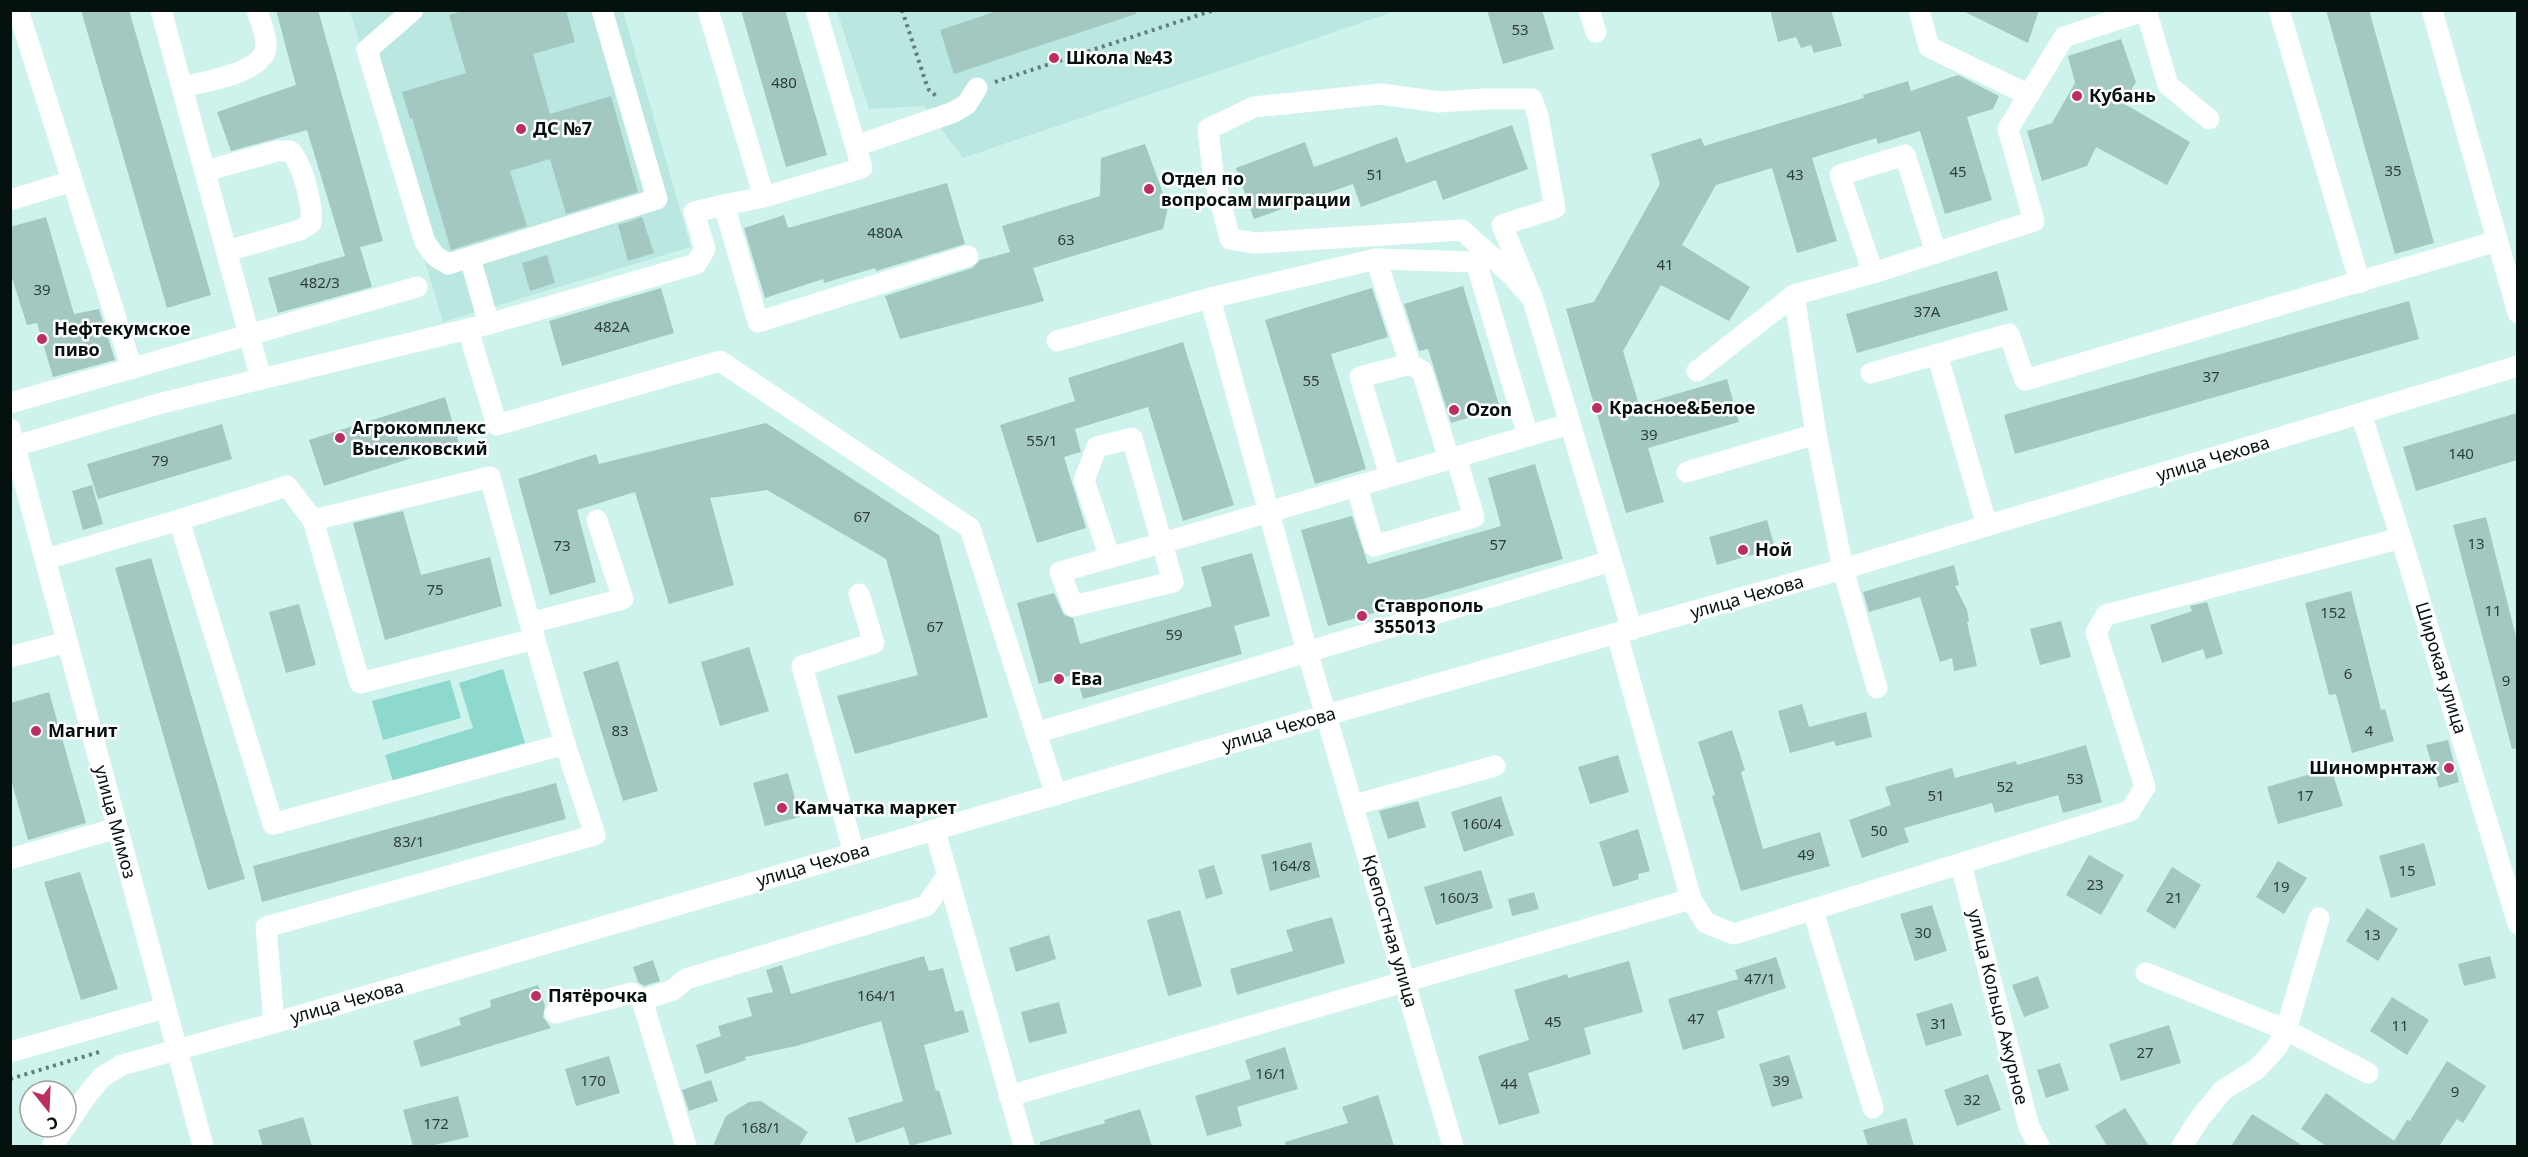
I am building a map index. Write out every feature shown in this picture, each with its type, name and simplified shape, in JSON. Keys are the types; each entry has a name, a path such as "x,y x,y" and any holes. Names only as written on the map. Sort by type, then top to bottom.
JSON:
{"street":[{"path":"18,10 132,369"},
{"path":"161,10 261,379"},
{"path":"182,87 252,68 264,58 267,44 257,10"},
{"path":"413,10 367,50 425,242 435,256 448,264 657,199 602,10"},
{"path":"708,10 764,197"},
{"path":"13,437 468,330 696,264 705,249 694,212 764,197 862,168 816,10"},
{"path":"1589,10 1596,32"},
{"path":"1919,10 1929,46 2029,95"},
{"path":"1696,371 1794,295 1874,273 2034,221 2008,129 2064,37 2146,10 2168,85 2209,119"},
{"path":"2279,10 2360,283"},
{"path":"2432,10 2517,313"},
{"path":"856,146 954,112 967,104 976,88"},
{"path":"1533,300 1513,276 1462,230 1256,243 1230,239 1213,173 1208,129 1254,107 1381,94 1439,102 1532,99 1538,116 1555,207 1502,225 1533,300 1611,561 1624,632 1691,899 1706,923 1734,934 2130,811 2145,787 2096,632 2106,615 2401,538"},
{"path":"206,171 278,151 290,151 297,159 312,211 311,223 300,230 227,251"},
{"path":"1874,273 1840,175 1905,155 1936,253"},
{"path":"10,200 72,181"},
{"path":"724,205 758,322 968,256"},
{"path":"1871,373 2008,334 2025,380 2498,242"},
{"path":"470,258 489,324"},
{"path":"1357,488 1374,546 1474,517 1422,371 1410,364 1376,259"},
{"path":"1057,340 1210,298 1376,259 1476,262 1528,436"},
{"path":"10,403 417,287"},
{"path":"1794,295 1816,434 1843,569 1878,688"},
{"name":"Крепостная улица","path":"1210,298 1307,651 1453,1146"},
{"path":"468,330 497,425 720,361 970,528 1056,795"},
{"path":"1937,354 1987,526"},
{"path":"1390,476 1360,377 1410,364"},
{"name":"улица Чехова","path":"52,1146 102,1077 122,1065 274,1023 1327,715 1843,569 2517,366"},
{"name":"Широкая улица","path":"2361,414 2401,538 2517,924"},
{"path":"1110,558 1084,480 1097,447 1132,438 1164,543 1173,582 1072,606 1060,573 1110,558 1164,543 1270,512 1357,488 1390,476 1569,424"},
{"path":"1687,472 1816,434"},
{"name":"улица Мимоз","path":"13,437 203,1146"},
{"path":"274,1023 266,927 595,835 565,744 490,477 313,520"},
{"path":"46,559 286,486 313,520 360,683 532,631 623,599 597,520"},
{"path":"179,520 273,824 565,744"},
{"path":"1036,733 1611,561"},
{"path":"854,853 802,666 874,643 859,594"},
{"path":"10,657 68,642"},
{"path":"1354,805 1495,766"},
{"path":"10,859 117,828"},
{"path":"934,831 1024,1146"},
{"name":"улица Кольцо Ажурное","path":"1961,865 2029,1127 2039,1146"},
{"path":"642,1000 673,990 686,979 926,906 946,876"},
{"path":"1009,1096 1691,899"},
{"path":"1813,911 1873,1108"},
{"path":"2182,1146 2200,1118 2223,1090 2257,1069 2277,1047 2286,1030 2319,918"},
{"path":"2146,973 2286,1030 2368,1073"},
{"path":"555,1013 632,993 642,1000 686,1146"},
{"path":"10,1052 165,1008"}],"path":[{"path":"902,10 929,90 940,98"},
{"path":"976,88 1214,10"},
{"path":"10,1079 110,1049"}],"shaded area":[{"name":"ДС №7","path":"350,11 623,11 691,247 443,322"},
{"name":"Школа №43","path":"837,11 1396,11 963,158 924,106 869,109"}],"green space":[{"path":"503,669 525,743 393,781 385,755 473,728 459,683"},
{"path":"450,680 461,718 383,740 372,701"}],"building":[{"path":"81,10 129,10 211,295 167,308"},
{"path":"276,10 318,10 383,241 360,247 372,287 278,313 268,278 345,256 307,130 231,151 217,112 296,85"},
{"path":"466,10 566,10 575,42 533,54 550,114 611,96 638,192 566,214 550,159 510,171 527,226 451,250 412,118 410,119 402,92 466,73 449,15"},
{"path":"741,10 785,10 827,155 786,167"},
{"path":"1000,10 1136,10 1136,14 954,74 940,30"},
{"path":"1487,10 1542,10 1554,49 1503,64"},
{"path":"1770,10 1831,10 1842,46 1814,53 1811,45 1801,48 1796,37 1778,42"},
{"path":"1961,10 2039,10 2028,43"},
{"path":"2326,10 2369,10 2434,243 2395,254"},
{"path":"2121,39 2136,82 2123,103 2190,142 2167,185 2096,147 2087,166 2042,181 2027,131 2052,123 2075,83 2068,56"},
{"path":"1958,75 1999,96 1993,109 1967,117 1992,200 1945,214 1920,131 1878,144 1876,138 1812,158 1837,241 1797,253 1772,168 1716,185 1682,245 1750,287 1729,321 1661,285 1623,351 1639,405 1727,379 1739,422 1648,448 1664,502 1626,513 1566,309 1594,302 1660,184 1651,154 1701,138 1704,146 1864,98 1863,95 1908,81 1911,91"},
{"path":"1512,125 1528,169 1443,200 1436,180 1361,207 1353,184 1254,219 1236,168 1305,142 1314,167 1397,137 1406,163"},
{"path":"1145,144 1168,207 1163,229 1033,268 1044,301 900,339 885,296 972,268 980,260 1010,252 1002,226 1100,196 1101,158"},
{"path":"947,183 965,244 876,271 875,268 824,283 823,279 765,298 744,228 784,215 788,228"},
{"path":"46,217 74,314 99,309 115,360 53,377 37,323 27,325 10,272 10,227"},
{"path":"642,217 654,253 628,261 618,225"},
{"path":"547,255 555,283 530,291 522,263"},
{"path":"1997,271 2008,310 1857,353 1846,314"},
{"path":"1463,286 1500,408 1451,423 1428,349 1419,351 1404,304"},
{"path":"661,288 674,333 562,366 549,321"},
{"path":"1372,288 1388,337 1331,354 1366,469 1315,484 1265,320"},
{"path":"2409,301 2419,339 2015,454 2004,415"},
{"path":"1183,342 1234,505 1183,521 1148,407 1075,429 1081,452 1064,457 1086,528 1037,543 1000,425 1075,401 1068,378"},
{"path":"445,397 459,443 324,486 309,440"},
{"path":"2517,413 2517,460 2416,491 2403,447"},
{"path":"766,423 939,535 988,717 855,754 837,696 918,675 886,559 767,490 710,498 734,585 669,604 635,492 577,510 596,582 550,595 518,479 596,454 599,464"},
{"path":"222,424 232,459 98,499 87,464"},
{"path":"1535,464 1563,559 1328,626 1301,530 1352,516 1368,564 1501,526 1488,478"},
{"path":"92,485 103,524 83,530 72,491"},
{"path":"403,511 421,575 490,557 502,606 385,640 353,523"},
{"path":"2486,517 2517,641 2517,748 2512,749 2453,525"},
{"path":"1767,520 1775,548 1717,565 1709,537"},
{"path":"1252,553 1270,616 1234,626 1242,654 1083,699 1076,674 1039,684 1017,603 1054,593 1064,615 1073,618 1080,644 1212,606 1201,567"},
{"path":"151,558 245,879 208,890 115,568"},
{"path":"1954,565 1959,585 1955,586 1967,610 1969,621 1967,622 1977,666 1954,671 1952,658 1940,662 1920,597 1869,612 1863,592"},
{"path":"2351,591 2381,710 2385,709 2394,741 2352,753 2336,694 2329,695 2305,603"},
{"path":"2207,602 2223,654 2206,659 2203,649 2162,663 2150,625 2192,611 2190,606"},
{"path":"299,604 316,665 286,673 269,612"},
{"path":"2061,621 2071,657 2040,665 2030,629"},
{"path":"749,647 769,711 720,726 701,662"},
{"path":"618,661 658,791 623,801 583,672"},
{"path":"49,692 86,823 28,840 10,776 10,703"},
{"path":"1802,704 1809,727 1866,712 1872,737 1836,746 1834,741 1790,753 1778,711"},
{"path":"1732,730 1745,770 1741,772 1763,849 1820,832 1830,866 1741,891 1698,742"},
{"path":"2448,740 2459,782 2439,788 2426,745"},
{"path":"2086,745 2102,802 2063,813 2058,795 1995,813 1992,803 1904,828 1909,842 1862,858 1849,820 1891,805 1885,787 1952,768 1955,778 2016,761 2017,765"},
{"path":"1618,755 1629,792 1590,804 1578,767"},
{"path":"2331,768 2343,806 2278,824 2267,787"},
{"path":"788,773 800,817 765,826 753,783"},
{"path":"556,783 566,819 262,902 253,866"},
{"path":"1501,796 1514,835 1464,852 1451,812"},
{"path":"1418,801 1426,827 1388,839 1379,811"},
{"path":"1638,829 1650,871 1638,874 1639,879 1613,887 1599,842"},
{"path":"1311,842 1320,877 1270,891 1261,855"},
{"path":"2424,843 2436,885 2391,898 2379,856"},
{"path":"2089,855 2124,875 2101,915 2066,895"},
{"path":"2278,861 2307,878 2284,914 2256,897"},
{"path":"1214,865 1223,894 1206,899 1198,870"},
{"path":"2172,867 2201,885 2175,929 2146,911"},
{"path":"1481,870 1493,908 1436,925 1424,887"},
{"path":"80,872 118,989 81,1000 44,882"},
{"path":"1534,892 1539,909 1512,916 1508,899"},
{"path":"1932,905 1947,951 1915,961 1900,914"},
{"path":"2367,908 2398,929 2378,961 2346,941"},
{"path":"1180,910 1202,986 1168,996 1147,920"},
{"path":"1332,917 1345,963 1237,995 1230,969 1293,951 1286,930"},
{"path":"1049,935 1056,959 1016,972 1009,948"},
{"path":"924,956 929,971 943,968 955,1012 963,1010 969,1032 924,1045 936,1091 939,1090 952,1134 910,1146 904,1127 856,1143 848,1118 903,1101 881,1021 796,1046 745,1057 746,1060 705,1074 696,1045 721,1036 718,1026 752,1016 747,998 773,992 766,970 782,965 791,994"},
{"path":"2490,956 2496,978 2464,986 2458,964"},
{"path":"1776,957 1786,988 1717,1011 1725,1038 1683,1050 1668,999 1738,979 1735,970"},
{"path":"653,960 660,981 644,986 638,982 633,967"},
{"path":"1629,961 1643,1012 1584,1028 1591,1054 1528,1073 1540,1113 1499,1125 1478,1056 1529,1040 1514,990 1567,974 1568,978"},
{"path":"2038,976 2049,1008 2024,1017 2012,985"},
{"path":"538,985 545,1006 543,1017 551,1028 421,1067 413,1041 461,1025 459,1018 491,1007 490,1000"},
{"path":"2392,997 2429,1020 2407,1055 2370,1031"},
{"path":"1059,1002 1067,1033 1029,1043 1021,1012"},
{"path":"1952,1003 1962,1035 1926,1046 1916,1014"},
{"path":"2169,1025 2181,1063 2121,1081 2109,1044"},
{"path":"1285,1047 1298,1089 1237,1107 1242,1126 1207,1136 1195,1096 1251,1079 1245,1060"},
{"path":"1789,1055 1803,1098 1772,1107 1759,1064"},
{"path":"609,1056 620,1093 576,1106 565,1069"},
{"path":"2447,1061 2486,1086 2463,1123 2457,1119 2439,1146 2326,1146 2301,1129 2326,1093 2394,1141 2407,1120 2410,1121"},
{"path":"2060,1063 2069,1090 2046,1098 2037,1070"},
{"path":"1988,1074 2001,1110 1957,1126 1944,1090"},
{"path":"711,1080 718,1101 689,1111 682,1090"},
{"path":"1378,1095 1394,1146 1285,1146 1285,1142 1348,1123 1342,1107"},
{"path":"458,1096 469,1137 430,1146 413,1146 403,1110"},
{"path":"761,1101 808,1132 799,1146 713,1146 726,1116 749,1102"},
{"path":"2125,1108 2149,1146 2107,1146 2095,1126"},
{"path":"1140,1109 1152,1146 1040,1146 1040,1142 1105,1123 1104,1120"},
{"path":"2252,1114 2303,1146 2231,1146"},
{"path":"303,1117 312,1146 263,1146 258,1130"},
{"path":"1906,1118 1914,1146 1868,1146 1863,1130"}],"place":[{"name":"Школа №43","path":"1054,58"},
{"name":"Кубань","path":"2077,96"},
{"name":"ДС №7","path":"521,129"},
{"name":"Отдел по вопросам миграции","path":"1149,189"},
{"name":"Нефтекумское пиво","path":"42,339"},
{"name":"Красное&Белое","path":"1597,408"},
{"name":"Ozon","path":"1454,410"},
{"name":"Агрокомплекс Выселковский","path":"340,438"},
{"name":"Ной","path":"1743,550"},
{"name":"Ставрополь 355013","path":"1362,616"},
{"name":"Ева","path":"1059,679"},
{"name":"Магнит","path":"36,731"},
{"name":"Шиномрнтаж","path":"2449,768"},
{"name":"Камчатка маркет","path":"782,808"},
{"name":"Пятёрочка","path":"536,996"}]}
